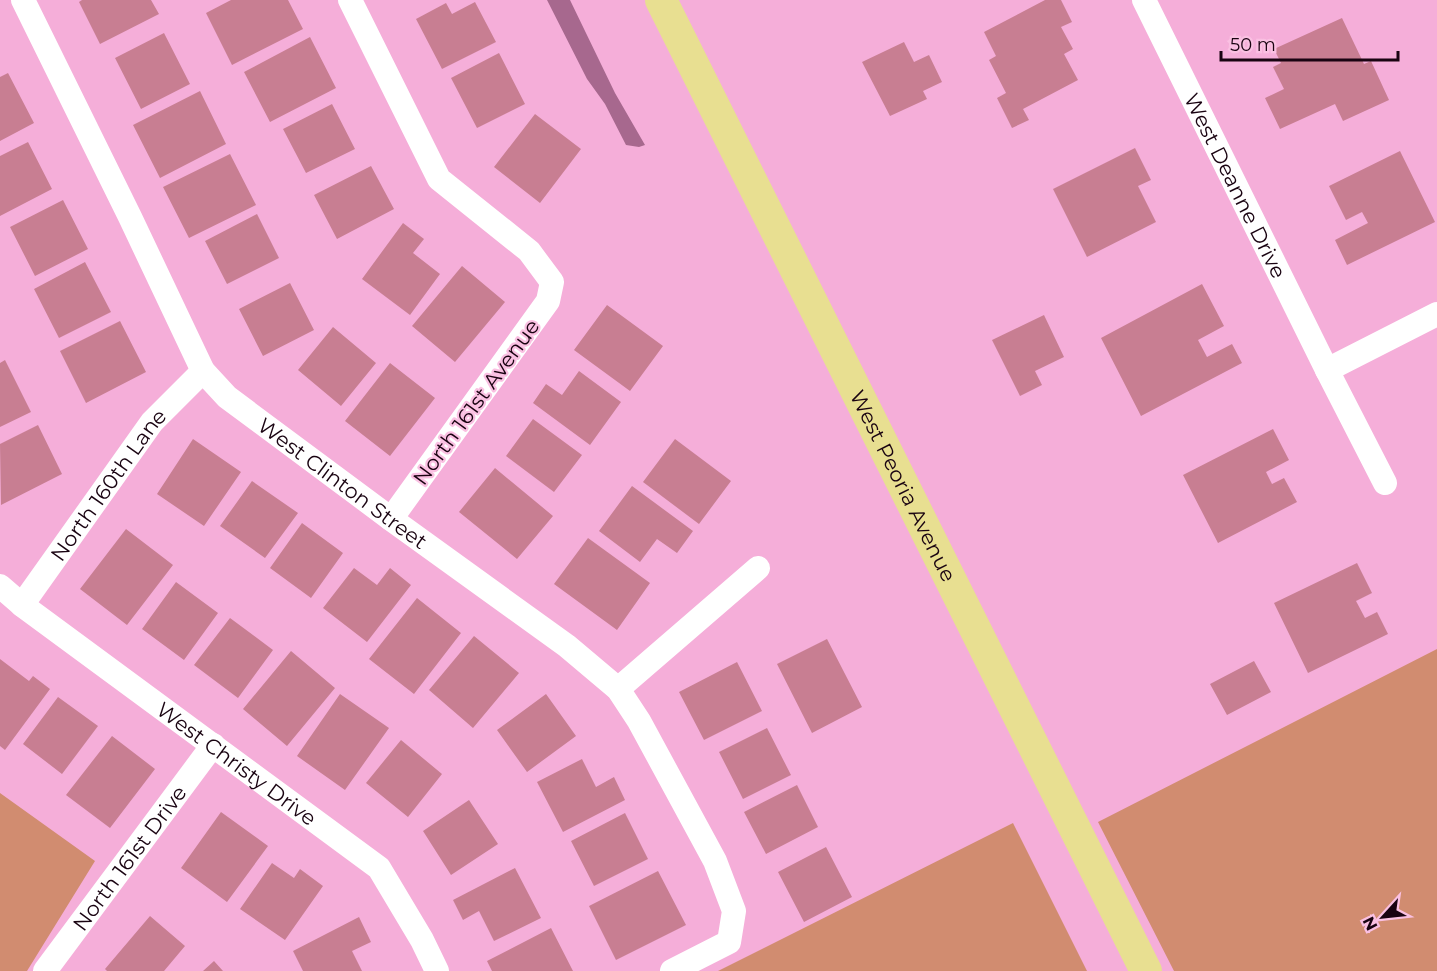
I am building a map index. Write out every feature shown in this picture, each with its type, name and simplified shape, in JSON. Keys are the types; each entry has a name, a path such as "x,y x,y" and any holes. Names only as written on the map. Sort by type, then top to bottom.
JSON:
{"main road":[{"name":"West Peoria Avenue","path":"661,0 1146,971"}],"street":[{"name":"West Clinton Street","path":"23,0 203,371 227,397 567,646 618,689 639,721 715,861 734,910 729,942 672,971"},
{"name":"North 161st Avenue","path":"350,0 439,179 529,251 552,282 548,302 391,519"},
{"name":"West Deanne Drive","path":"1144,0 1385,483"},
{"path":"1327,370 1437,314"},
{"name":"North 160th Lane","path":"22,605 152,422 203,371"},
{"path":"618,689 758,568"},
{"name":"West Christy Drive","path":"0,586 22,605 379,868 422,940 437,971"},
{"name":"North 161st Drive","path":"45,971 213,745"}],"shaded area":[{"path":"547,0 570,0 615,93 645,145 639,147 626,145 605,104 587,79"},
{"path":"1437,649 1437,971 1174,971 1098,822"},
{"path":"0,793 95,861 27,971 0,971"},
{"path":"1013,823 1087,971 718,971"}],"building":[{"path":"82,0 151,0 159,14 100,44 79,2"},
{"path":"231,0 288,0 303,29 232,65 206,13"},
{"path":"1045,0 1061,0 1072,22 1061,27 1073,49 1064,54 1078,80 1023,109 1029,120 1012,128 997,98 1006,93 989,60 996,56 984,32"},
{"path":"475,2 496,42 442,69 416,19 446,3 452,14"},
{"path":"1342,18 1364,64 1371,61 1389,100 1343,121 1335,104 1280,129 1265,98 1284,89 1273,67 1281,63 1274,49"},
{"path":"164,33 190,84 141,109 115,58"},
{"path":"310,37 336,88 270,122 244,72"},
{"path":"904,42 914,62 929,55 942,82 923,91 927,99 890,116 862,62"},
{"path":"499,53 525,104 477,128 451,78"},
{"path":"8,73 34,123 0,141 0,77"},
{"path":"200,91 226,144 160,178 133,125"},
{"path":"332,104 355,149 306,173 283,129"},
{"path":"535,114 581,149 540,203 494,167"},
{"path":"28,142 52,189 0,216 0,156"},
{"path":"1135,148 1151,180 1138,186 1156,222 1087,257 1053,189"},
{"path":"1400,151 1435,222 1347,265 1335,240 1368,223 1362,212 1346,220 1329,186"},
{"path":"230,154 256,205 189,238 163,187"},
{"path":"371,166 394,209 337,239 314,195"},
{"path":"63,200 88,249 35,276 10,227"},
{"path":"257,214 279,258 227,284 205,241"},
{"path":"403,223 424,239 413,253 440,274 410,315 362,279"},
{"path":"85,262 111,312 59,338 34,289"},
{"path":"462,266 505,302 455,362 412,326"},
{"path":"290,283 314,330 263,356 239,309"},
{"path":"1202,284 1224,326 1198,340 1207,357 1232,344 1242,363 1141,416 1101,338"},
{"path":"607,305 663,346 630,391 574,350"},
{"path":"1044,315 1064,357 1035,371 1042,385 1020,396 992,340"},
{"path":"120,321 146,372 86,403 60,351"},
{"path":"333,327 376,363 341,406 298,370"},
{"path":"5,360 31,412 0,427 0,363"},
{"path":"390,363 435,398 390,456 345,421"},
{"path":"579,371 621,402 590,445 533,403 546,384 562,395"},
{"path":"533,419 582,455 554,492 506,456"},
{"path":"38,425 62,474 1,505 0,444"},
{"path":"1273,429 1289,460 1266,472 1272,484 1284,478 1297,502 1218,543 1183,475"},
{"path":"193,439 241,472 204,526 157,494"},
{"path":"675,439 731,481 699,524 643,482"},
{"path":"495,468 553,516 517,559 459,512"},
{"path":"252,481 298,513 265,558 220,526"},
{"path":"632,486 693,531 677,553 657,539 640,562 599,531"},
{"path":"302,523 343,553 311,598 270,568"},
{"path":"126,529 173,565 127,625 80,589"},
{"path":"588,538 650,583 617,630 554,584"},
{"path":"1357,563 1372,593 1356,601 1365,618 1377,612 1388,634 1308,673 1274,603"},
{"path":"354,568 377,585 390,568 411,585 367,642 323,608"},
{"path":"176,582 218,613 184,660 142,629"},
{"path":"417,598 461,633 414,694 369,659"},
{"path":"230,618 273,650 238,698 194,665"},
{"path":"474,636 519,673 473,728 429,690"},
{"path":"827,639 862,707 812,733 777,664"},
{"path":"291,651 335,688 287,746 243,709"},
{"path":"0,659 29,681 33,676 50,689 5,750 0,746"},
{"path":"1254,661 1271,692 1227,715 1210,684"},
{"path":"737,662 762,711 704,740 679,692"},
{"path":"340,694 389,728 345,790 297,756"},
{"path":"546,694 576,736 527,772 497,730"},
{"path":"58,697 98,726 62,774 23,744"},
{"path":"767,728 791,775 743,799 719,752"},
{"path":"112,736 155,769 110,828 66,795"},
{"path":"401,740 442,774 408,817 366,783"},
{"path":"582,759 596,787 614,777 625,800 563,832 537,782"},
{"path":"797,785 818,827 766,854 744,812"},
{"path":"469,800 498,844 451,875 423,831"},
{"path":"221,812 268,846 227,902 181,868"},
{"path":"625,813 648,859 594,886 571,841"},
{"path":"826,847 852,897 804,922 778,872"},
{"path":"272,863 294,878 300,869 323,886 285,940 240,909"},
{"path":"515,868 541,918 494,941 479,911 463,920 453,900"},
{"path":"658,871 686,925 616,960 589,906"},
{"path":"150,916 185,946 164,971 107,971 105,969"},
{"path":"359,917 371,942 352,951 362,971 303,971 293,951"},
{"path":"551,928 573,971 492,971 487,961"},
{"path":"214,961 223,971 203,971"}]}
